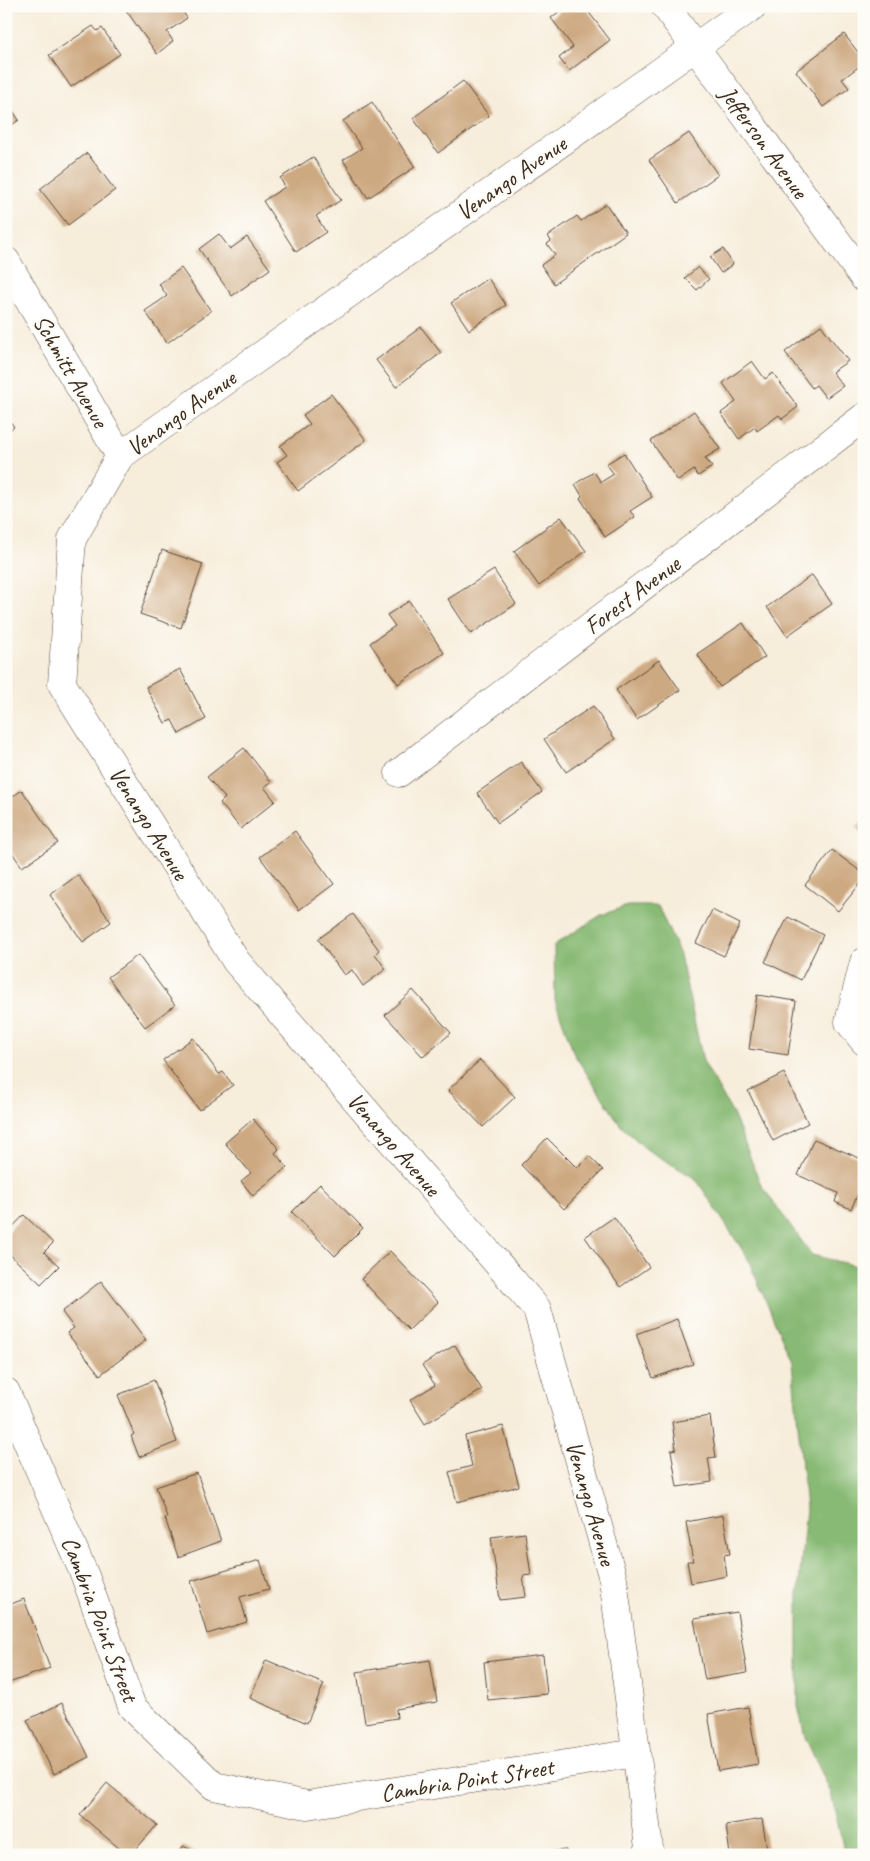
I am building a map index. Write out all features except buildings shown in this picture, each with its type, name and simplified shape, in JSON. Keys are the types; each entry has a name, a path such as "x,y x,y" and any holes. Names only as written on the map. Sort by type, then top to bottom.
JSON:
{"street":[{"name":"Jefferson Avenue","path":"665,6 864,278"},
{"name":"Venango Avenue","path":"650,1855 612,1579 537,1310 236,962 62,684 72,539 120,456 753,6"},
{"name":"Schmitt Avenue","path":"6,261 120,456"},
{"name":"Forest Avenue","path":"399,773 864,417"},
{"path":"864,962 849,1022 864,1041"},
{"name":"Cambria Point Street","path":"6,1392 85,1576 132,1708 214,1786 307,1805 636,1753"}],"green space":[{"path":"627,906 658,906 680,955 703,1061 734,1116 761,1185 812,1255 864,1268 864,1855 845,1855 831,1793 805,1737 798,1706 798,1595 806,1509 792,1362 747,1257 696,1179 646,1149 621,1126 574,1054 555,1000 554,945 601,915"}]}
